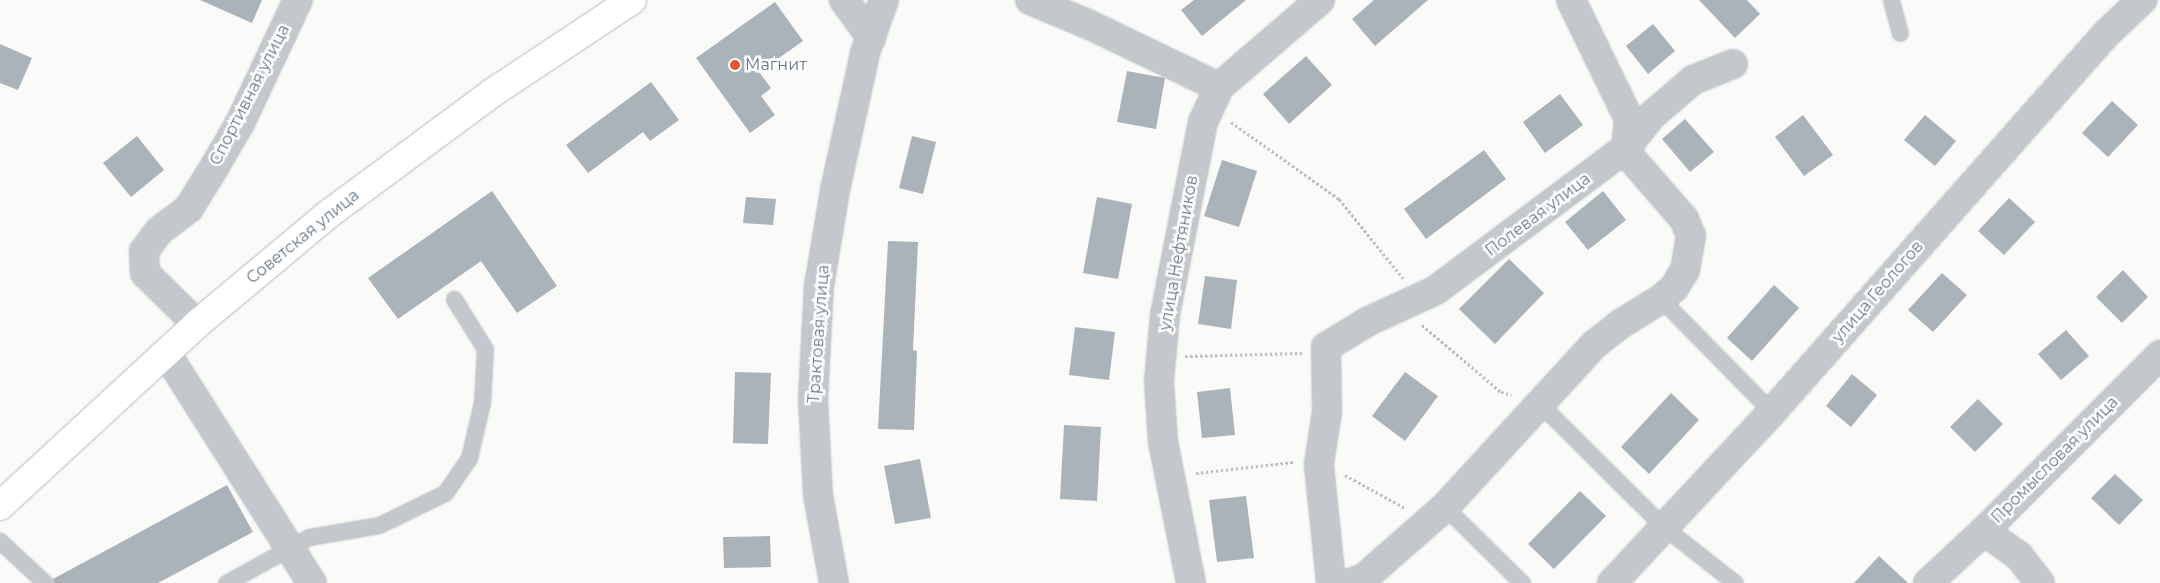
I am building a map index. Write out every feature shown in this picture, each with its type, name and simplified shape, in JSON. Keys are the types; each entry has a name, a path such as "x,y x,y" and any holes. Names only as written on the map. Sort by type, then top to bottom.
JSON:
{"main road":[{"name":"Советская улица","path":"0,506 197,324 334,210 492,93 632,0"}],"street":[{"name":"Спортивная улица","path":"197,324 144,273 144,251 159,231 188,208 215,166 240,123 298,0"},
{"path":"844,0 871,37"},
{"name":"Трактовая улица","path":"834,583 818,495 813,399 819,286 835,190 871,37 884,0"},
{"path":"1030,0 1090,25 1215,94 1320,0"},
{"path":"1349,583 1364,578 1444,507 1595,344 1619,325 1661,299 1674,288 1685,270 1691,236 1684,219 1626,148 1630,119 1571,0"},
{"name":"улица Геологов","path":"1612,583 1772,412 2106,34 2142,0"},
{"name":"Полевая улица","path":"1326,346 1368,321 1436,290 1626,148 1650,117 1692,80 1733,64"},
{"name":"улица Нефтяников","path":"1191,583 1163,442 1159,405 1165,315 1204,122 1215,94"},
{"path":"1326,346 1328,412 1319,464 1331,583"},
{"path":"166,352 312,583"},
{"name":"Промысловая улица","path":"2040,583 2019,556 1984,531 2160,355"},
{"path":"1928,583 1984,531"}],"lane":[{"path":"1891,0 1900,33"},
{"path":"226,583 309,536 379,524 445,493 468,458 482,402 485,348 454,299"},
{"path":"1661,299 1772,412"},
{"path":"1539,403 1664,527 1735,583"},
{"path":"1444,507 1522,583"},
{"path":"0,541 45,583"}],"path":[{"path":"1215,94 1224,117 1339,199 1409,286 1422,327 1501,392 1539,403"},
{"path":"1162,355 1228,357 1302,353 1326,346"}],"building":[{"path":"200,0 262,0 252,23"},
{"path":"1194,0 1246,0 1202,36 1181,10"},
{"path":"1374,0 1428,0 1375,46 1352,19"},
{"path":"1699,0 1747,0 1760,14 1735,38"},
{"name":"Магнит","path":"775,2 803,41 759,72 771,88 761,96 775,115 750,133 696,58"},
{"path":"1653,24 1675,51 1648,74 1626,46"},
{"path":"0,44 32,58 18,90 0,83"},
{"path":"1306,56 1332,85 1289,124 1263,94"},
{"path":"1127,71 1165,78 1156,129 1117,122"},
{"path":"651,82 679,120 650,141 643,132 588,173 566,145"},
{"path":"1560,94 1583,125 1545,153 1523,122"},
{"path":"2112,101 2138,125 2108,157 2082,133"},
{"path":"1803,115 1833,155 1804,176 1775,137"},
{"path":"1925,115 1956,141 1935,166 1904,140"},
{"path":"1685,119 1714,152 1690,172 1662,139"},
{"path":"137,136 164,170 131,197 103,163"},
{"path":"912,136 936,142 923,194 899,188"},
{"path":"1484,150 1506,179 1426,239 1404,209"},
{"path":"1222,160 1257,171 1239,227 1204,216"},
{"path":"492,191 557,286 517,313 481,261 398,319 368,278"},
{"path":"1603,191 1626,220 1588,250 1565,222"},
{"path":"746,197 776,199 773,225 743,223"},
{"path":"1097,197 1132,204 1118,279 1083,273"},
{"path":"2009,198 2035,222 2004,255 1978,231"},
{"path":"888,241 918,242 913,350 917,351 914,430 878,429"},
{"path":"1509,259 1544,293 1495,344 1459,309"},
{"path":"2123,270 2148,297 2122,323 2096,297"},
{"path":"1942,273 1967,295 1933,332 1908,310"},
{"path":"1205,276 1237,280 1231,329 1198,324"},
{"path":"1774,285 1799,308 1752,361 1727,338"},
{"path":"1075,327 1115,332 1109,380 1069,375"},
{"path":"2066,330 2089,356 2061,380 2038,354"},
{"path":"735,372 771,373 768,444 733,443"},
{"path":"1405,372 1438,396 1405,441 1372,416"},
{"path":"1852,374 1877,395 1851,427 1826,406"},
{"path":"1230,388 1235,435 1202,438 1197,392"},
{"path":"1671,393 1699,420 1649,474 1621,447"},
{"path":"1978,399 2003,424 1975,452 1950,427"},
{"path":"1064,425 1101,427 1097,501 1060,499"},
{"path":"920,459 931,518 895,524 884,466"},
{"path":"2115,474 2143,500 2119,525 2091,498"},
{"path":"227,485 253,532 158,583 54,583 53,579"},
{"path":"1580,491 1606,516 1554,569 1528,544"},
{"path":"1246,496 1254,558 1217,562 1209,500"},
{"path":"770,536 771,567 724,568 723,537"},
{"path":"1879,556 1908,583 1854,583"}],"place":[{"name":"Магнит","path":"735,65"}]}
